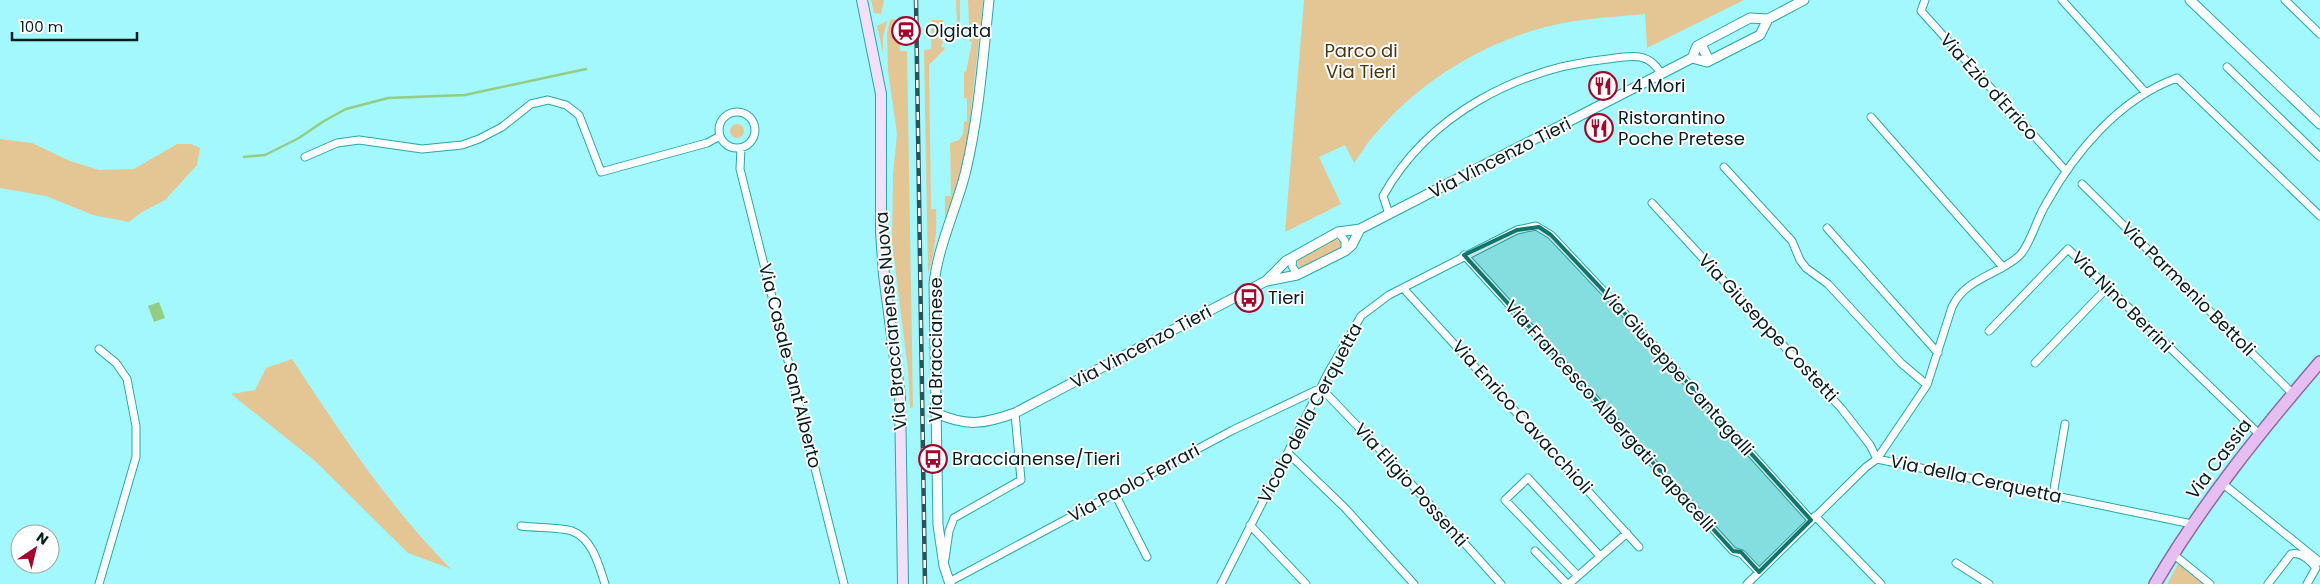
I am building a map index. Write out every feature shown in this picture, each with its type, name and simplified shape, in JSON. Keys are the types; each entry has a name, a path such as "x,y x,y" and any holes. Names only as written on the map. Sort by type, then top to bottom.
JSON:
{"main road":[{"name":"Via Braccianense Nuova","path":"862,0 881,94 881,232 884,275 900,397 903,584"},
{"name":"Via Cassia","path":"2155,584 2192,524 2222,483 2259,434 2320,362"}],"street":[{"name":"Via Braccianese","path":"950,583 944,566 938,525 934,284 936,265 960,193 971,145 989,0"},
{"path":"1750,18 1768,19 1804,0"},
{"name":"Via Ezio d'Errico","path":"1925,0 1921,11 2066,171"},
{"path":"2062,0 2146,93"},
{"path":"2190,0 2320,124"},
{"path":"2285,0 2320,34"},
{"name":"Via Vincenzo Tieri","path":"936,413 958,421 976,424 989,422 1015,413 1266,281 1293,258 1338,232 1360,229 1692,58 1696,46 1750,18"},
{"path":"1750,18 1760,35"},
{"path":"1692,58 1709,61 1760,35 1768,19"},
{"path":"1701,44 1709,61"},
{"path":"1389,214 1384,196 1404,167 1434,133 1480,99 1552,68 1592,60 1645,57 1654,64 1661,74"},
{"path":"2227,66 2320,157"},
{"path":"1876,459 1926,385 1952,307 1958,297 1966,288 2014,259 2024,250 2046,204 2085,144 2146,93 2177,78 2320,216"},
{"path":"305,156 337,143 359,140 422,149 462,145 479,139 502,127 531,104 548,100 566,105 579,116 600,172 707,143 720,136"},
{"path":"734,112 747,114 755,124 756,130 752,142 741,148 731,148 720,136 720,124 728,114 734,112"},
{"path":"1871,117 2002,266"},
{"name":"Via Casale Sant'Alberto","path":"741,148 740,168 844,584"},
{"path":"1724,167 1792,241 1800,260 1806,268 1828,284 1901,362 1926,385"},
{"name":"Via Parmenio Bettoli","path":"2082,184 2292,394"},
{"name":"Via Giuseppe Costetti","path":"1652,203 1842,408 1870,446 1876,459"},
{"name":"Vicolo della Cerquetta","path":"1221,584 1321,388 1361,316 1375,304 1464,255 1517,230 1530,226 1541,228"},
{"name":"Via Giuseppe Cantagalli","path":"1541,228 1551,235 1630,319 1813,518 1881,584"},
{"path":"1827,228 1938,353"},
{"name":"Via Vincenzo Tieri","path":"1266,281 1298,275 1345,251 1352,245 1360,229"},
{"path":"1338,232 1345,241 1345,251"},
{"name":"Via Nino Berrini","path":"1990,331 2068,249 2259,434"},
{"name":"Via Francesco Albergati Capacelli","path":"1464,255 1733,551 1742,554 1759,572"},
{"path":"1293,258 1292,266 1298,275"},
{"name":"Via Enrico Cavacchioli","path":"1403,288 1639,547"},
{"path":"2035,363 2107,288"},
{"path":"98,349 116,363 127,379 136,426 136,458 99,584"},
{"name":"Via Paolo Ferrari","path":"950,583 1233,430 1321,388"},
{"name":"Via Eligio Possenti","path":"1321,388 1388,458 1501,584"},
{"path":"944,566 949,532 954,518 1020,480 1015,413"},
{"path":"2053,495 2065,424"},
{"path":"1288,453 1344,508 1414,584"},
{"name":"Via della Cerquetta","path":"1747,584 1876,459 2192,524"},
{"path":"1578,576 1505,500 1528,478 1600,556"},
{"path":"2222,483 2320,562"},
{"path":"1115,494 1147,557"},
{"path":"1250,525 1306,584"},
{"path":"521,526 572,531 579,536 595,555 605,584"},
{"path":"1536,551 1568,584 1627,533"},
{"path":"2268,584 2291,554 2295,552 2316,568 2306,584"},
{"path":"2173,554 2210,584"},
{"path":"1956,563 1989,584"}],"highlighted area":[{"path":"1539,227 1551,235 1630,319 1811,520 1759,572 1741,552 1733,551 1464,255 1517,230"}],"green space":[{"path":"871,0 884,0 881,14 874,13"},
{"path":"956,0 960,0 960,25 957,25"},
{"path":"968,0 983,0 981,25 969,24"},
{"name":"Parco di Via Tieri","path":"1304,0 1744,0 1647,48 1645,14 1588,19 1554,25 1529,32 1481,52 1435,79 1414,95 1374,135 1354,163 1345,145 1319,157 1341,204 1285,232"},
{"path":"895,19 899,25 900,51 907,51 913,407 910,408 908,370 892,241 893,174 897,134 888,71 887,33 890,20"},
{"path":"932,20 943,20 946,32 941,40 943,42 941,46 945,49 929,65 931,209 936,209 936,234 928,274 924,50 931,49"},
{"path":"887,21 883,37 883,53 877,26"},
{"path":"973,35 978,36 979,40 965,154 960,176 945,220 945,196 951,196 950,143 959,140 963,134 964,122 967,121 967,98 964,98 964,71 966,72 972,42 969,41"},
{"path":"737,124 742,126 744,131 742,136 737,138 732,136 730,131 732,126"},
{"path":"0,139 32,143 70,161 99,170 134,169 177,144 191,144 200,148 197,165 165,200 142,212 129,222 93,215 46,196 0,188"},
{"path":"1336,239 1342,242 1341,249 1303,269 1297,265 1299,258"},
{"path":"292,359 386,495 451,569 408,553 315,461 231,394 255,390 266,368"},
{"path":"2178,564 2203,584 2167,584"}],"shaded area":[{"path":"159,302 165,318 154,322 148,306"}],"waterway":[{"path":"244,157 265,155 299,138 346,109 388,98 465,95 586,69"}],"railway":[{"path":"916,0 925,584"}],"place":[{"name":"Olgiata","path":"906,31"},
{"name":"I 4 Mori","path":"1603,86"},
{"name":"Ristorantino Poche Pretese","path":"1599,128"},
{"name":"Tieri","path":"1249,298"},
{"name":"Braccianense/Tieri","path":"933,459"}]}
